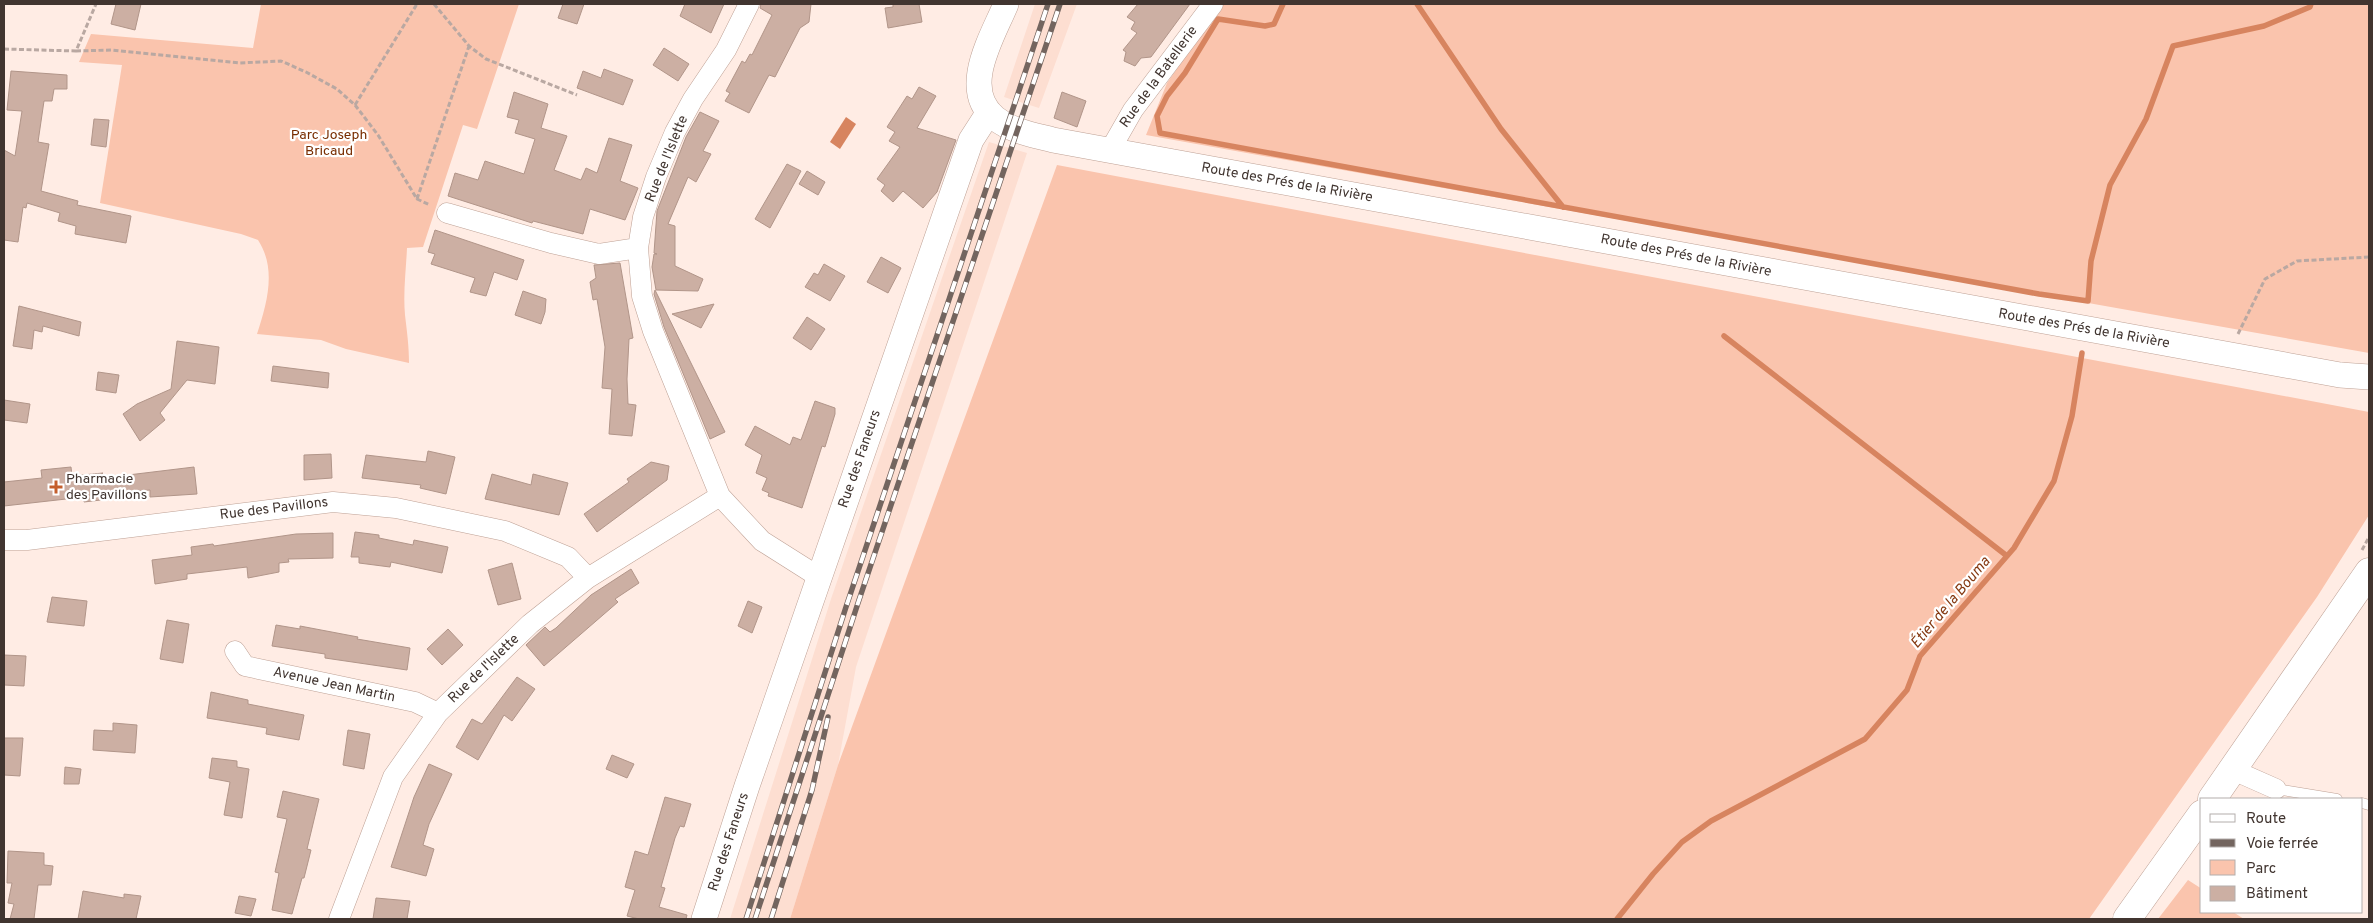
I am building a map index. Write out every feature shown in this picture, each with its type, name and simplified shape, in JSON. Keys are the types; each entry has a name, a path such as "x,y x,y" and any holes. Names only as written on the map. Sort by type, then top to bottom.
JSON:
{"main road":[{"path":"2213,798 2369,572"},
{"path":"2127,919 2200,817"}],"street":[{"name":"Rue de l'Islette","path":"749,4 726,50 693,98 675,132 656,177 643,218 638,248 642,296 653,331 720,496 762,541 819,577"},
{"path":"989,112 981,96 979,78 988,46 1006,4"},
{"name":"Rue de la Batellerie","path":"1109,152 1133,110 1213,4"},
{"name":"Route des Prés de la Rivière","path":"989,112 1008,126 1032,134 1109,152 2230,356 2340,375 2369,377"},
{"name":"Rue des Faneurs","path":"704,919 747,786 971,140 989,112"},
{"path":"447,213 551,243 599,254 638,248"},
{"name":"Route des Prés de la Rivière","path":"2340,375 2369,388"},
{"name":"Rue de l'Islette","path":"339,919 394,777 438,713 530,624 588,578 720,496"},
{"name":"Rue des Pavillons","path":"4,540 27,540 333,502 396,508 505,531 568,557 588,578"},
{"name":"Avenue Jean Martin","path":"235,651 245,666 415,702 438,713"},
{"path":"2233,770 2276,789"}],"lane":[{"path":"2276,789 2331,798"}],"path":[{"path":"76,51 96,4"},
{"path":"355,105 417,4"},
{"path":"434,4 469,46 486,59 577,94"},
{"path":"416,199 469,46"},
{"path":"4,49 112,50 240,63 281,62 337,89 355,105 378,135 416,199 447,213"},
{"path":"2230,356 2240,328 2265,279 2296,261 2369,257"}],"shaded area":[{"path":"1035,4 1077,4 1039,108 1004,97"},
{"path":"846,117 856,124 840,149 830,142"},
{"path":"989,142 1027,153 856,667 838,765 790,919 730,919 831,599"}],"green space":[{"name":"Parc Joseph Bricaud","path":"261,4 519,4 477,129 463,125 423,247 407,248 404,307 409,363 346,349 321,340 257,334 267,298 269,274 264,251 258,240 241,234 100,203 122,65 79,62 91,34 253,48"},
{"path":"1222,4 2369,4 2369,353 1146,135 1167,83"},
{"path":"1057,165 2369,412 2369,515 2317,597 2089,919 790,919 838,765"},
{"path":"2188,880 2200,888 2200,913 2235,913 2244,919 2158,919"}],"building":[{"path":"116,4 141,4 135,30 111,24"},
{"path":"563,4 584,4 577,24 558,18"},
{"path":"685,4 724,4 711,33 680,16"},
{"path":"761,4 811,4 809,22 800,28 775,77 769,75 749,113 725,101 730,93 726,91 742,61 745,63 750,54 752,55 772,15 760,8"},
{"path":"893,4 919,4 922,22 888,28 885,8 893,7"},
{"path":"1138,4 1190,4 1151,57 1141,58 1135,66 1124,61 1126,52 1123,50 1137,33 1131,29 1135,22 1127,17"},
{"path":"664,48 689,64 678,81 653,65"},
{"path":"604,69 633,80 623,105 577,88 583,71 601,78"},
{"path":"11,71 67,75 67,89 54,89 52,101 44,101 38,142 49,144 41,191 78,201 77,205 131,216 126,243 75,234 76,226 58,221 60,213 27,203 26,208 23,207 18,242 4,240 4,150 15,156 22,111 7,110"},
{"path":"919,87 936,96 917,128 956,140 937,192 923,208 903,191 893,202 881,191 885,185 877,179 900,147 889,141 895,132 887,127 907,96 912,99"},
{"path":"514,92 548,104 541,128 567,136 554,170 581,180 586,168 597,173 609,138 632,145 620,181 638,188 625,220 590,209 583,234 533,221 532,223 448,196 455,173 478,180 485,161 524,174 535,139 515,133 519,120 507,117"},
{"path":"1062,92 1086,101 1077,127 1054,118"},
{"path":"700,112 719,121 703,151 711,154 696,182 688,177 668,224 675,226 675,266 703,279 698,291 656,290 652,267 654,254 657,254 654,253 657,211 686,137"},
{"path":"94,119 109,120 106,147 91,145"},
{"path":"787,164 801,171 770,228 755,219"},
{"path":"807,171 825,182 818,195 799,184"},
{"path":"435,230 524,260 517,280 494,272 486,296 470,292 475,278 431,264 435,254 428,252"},
{"path":"881,257 901,268 888,293 867,282"},
{"path":"620,263 633,338 629,339 627,379 628,404 636,405 632,436 609,434 612,389 602,388 605,347 597,299 593,300 590,282 596,278 594,265"},
{"path":"824,264 845,276 830,301 805,287 814,273 818,275"},
{"path":"655,290 725,432 710,439 664,327 654,294"},
{"path":"523,291 546,299 545,312 541,324 515,315"},
{"path":"714,304 701,328 672,314"},
{"path":"19,306 81,322 79,336 43,326 42,332 34,330 32,349 13,346"},
{"path":"807,317 825,329 811,350 793,338"},
{"path":"177,341 219,347 215,384 187,380 160,413 165,420 140,441 123,414 137,404 171,389"},
{"path":"273,366 329,373 328,388 271,381"},
{"path":"98,372 119,375 116,393 96,390"},
{"path":"4,400 30,404 27,423 4,420"},
{"path":"815,401 835,408 835,414 825,447 822,446 802,508 768,496 769,493 762,490 767,478 756,473 762,455 745,445 755,426 790,445 793,437 801,440"},
{"path":"428,451 455,457 446,494 420,488 421,485 362,478 366,455 426,462"},
{"path":"331,454 332,478 304,480 304,455"},
{"path":"651,462 669,466 667,480 597,532 584,514 629,482 627,479"},
{"path":"71,467 72,476 103,473 95,479 194,467 197,494 150,497 150,490 108,494 109,499 84,502 84,497 4,506 4,482 42,478 41,470"},
{"path":"492,474 531,485 533,474 568,483 559,515 485,499"},
{"path":"355,532 379,535 379,538 413,545 414,540 448,547 442,573 391,562 390,567 359,563 359,557 351,557"},
{"path":"333,533 333,558 288,559 289,562 279,563 279,572 248,578 247,567 187,574 187,579 155,584 152,560 192,555 191,547 213,544 214,546 296,534"},
{"path":"512,563 521,599 498,605 488,570"},
{"path":"631,569 639,583 615,599 618,602 544,666 526,645 545,627 550,632 556,628 591,595"},
{"path":"52,597 87,601 84,626 47,622"},
{"path":"748,601 762,607 752,633 738,626"},
{"path":"167,620 189,624 183,663 160,659"},
{"path":"276,625 300,629 300,626 358,637 357,639 410,648 407,670 325,658 325,654 272,646"},
{"path":"448,629 463,645 442,665 427,649"},
{"path":"4,655 26,656 24,686 4,685"},
{"path":"517,677 535,689 512,721 504,715 478,760 456,747 472,719 482,724"},
{"path":"211,692 248,700 248,704 304,715 299,740 266,734 267,728 207,718"},
{"path":"113,723 137,725 135,753 93,750 94,730 113,731"},
{"path":"348,730 370,734 364,769 343,765"},
{"path":"4,738 23,738 20,776 4,775"},
{"path":"612,755 634,764 627,778 606,769"},
{"path":"212,758 237,761 237,767 249,769 242,818 224,815 230,782 209,778"},
{"path":"429,764 452,774 429,824 423,845 434,849 426,876 391,867 414,797"},
{"path":"65,767 81,769 79,784 64,784"},
{"path":"283,791 319,799 307,849 311,850 292,914 272,910 279,873 275,872 287,819 277,817"},
{"path":"665,797 691,804 684,827 680,826 675,838 661,887 665,888 659,907 687,915 686,919 639,919 627,916 635,890 625,887 635,851 648,855"},
{"path":"8,851 44,853 44,865 53,866 51,885 38,885 34,919 10,919 14,904 8,903 12,883 7,883"},
{"path":"83,891 124,898 124,894 141,896 136,919 78,919"},
{"path":"239,896 256,899 251,916 235,913"},
{"path":"376,898 410,901 407,919 373,919"}],"waterway":[{"path":"1283,4 1274,24 1265,26 1218,19 1185,73 1167,96 1157,116 1160,133 2039,294 2088,301 2091,261 2110,185 2146,119 2173,46 2264,26 2310,7 2311,4"},
{"path":"1417,4 1501,129 1563,207"},
{"path":"1724,336 2007,556"},
{"name":"Étier de la Bouma","path":"1617,919 1653,874 1682,842 1711,821 1865,739 1907,690 1920,656 2014,548 2054,481 2072,416 2082,353"}],"railway":[{"path":"746,919 846,607 1048,4"},
{"path":"755,919 858,603 1060,4"},
{"path":"771,919 812,790 828,717"}],"place":[{"name":"Pharmacie des Pavillons","path":"56,487"}]}
